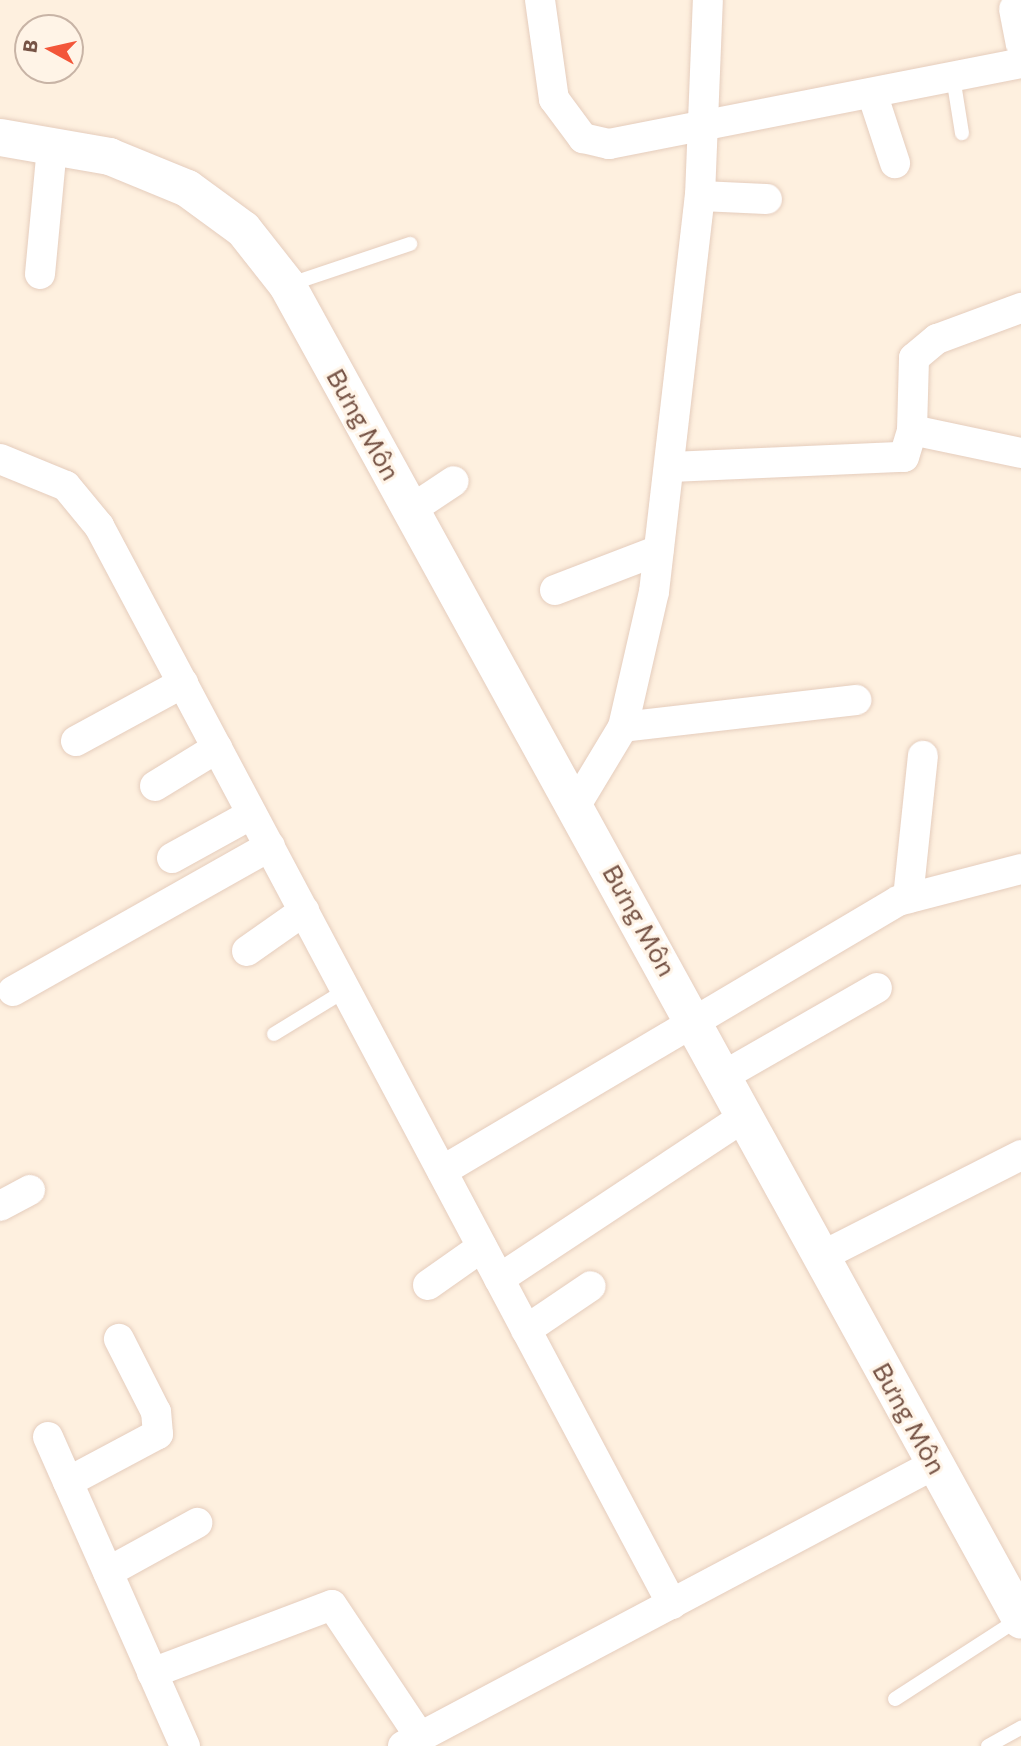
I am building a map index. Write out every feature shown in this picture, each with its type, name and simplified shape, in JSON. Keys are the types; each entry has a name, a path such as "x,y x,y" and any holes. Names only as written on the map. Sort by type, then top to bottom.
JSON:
{"street":[{"path":"540,0 554,99 583,138 609,144 703,128 1021,63"},
{"path":"576,804 623,727 659,551 671,467 699,196 708,0"},
{"path":"1014,9 1021,44"},
{"path":"872,93 895,163"},
{"name":"Bưng Môn","path":"0,137 108,156 187,188 243,229 287,285 698,1025 1020,1619"},
{"path":"40,274 52,146"},
{"path":"699,196 767,199"},
{"path":"671,467 888,461 904,457 912,430 911,372 923,347 1021,308"},
{"path":"912,430 1021,453"},
{"path":"0,459 66,486 99,526 672,1604"},
{"path":"412,509 454,481"},
{"path":"555,590 659,551"},
{"path":"76,741 183,683"},
{"path":"623,727 856,700"},
{"path":"155,786 217,748"},
{"path":"908,898 923,756"},
{"path":"172,858 252,814"},
{"path":"13,991 270,846"},
{"path":"442,1171 698,1025 908,898 1021,869"},
{"path":"247,951 304,911"},
{"path":"725,1075 877,988"},
{"path":"499,1279 747,1115"},
{"path":"822,1256 1021,1155"},
{"path":"0,1206 30,1190"},
{"path":"428,1285 482,1247"},
{"path":"526,1330 591,1286"},
{"path":"68,1482 158,1434 156,1412 119,1339"},
{"path":"48,1437 185,1746"},
{"path":"152,1673 332,1605 412,1742 935,1464"},
{"path":"108,1572 197,1523"}],"lane":[{"path":"953,77 962,133"},
{"path":"287,285 410,244"},
{"path":"274,1034 345,990"},
{"path":"895,1699 1020,1619"},
{"path":"988,1746 1021,1728"}]}
